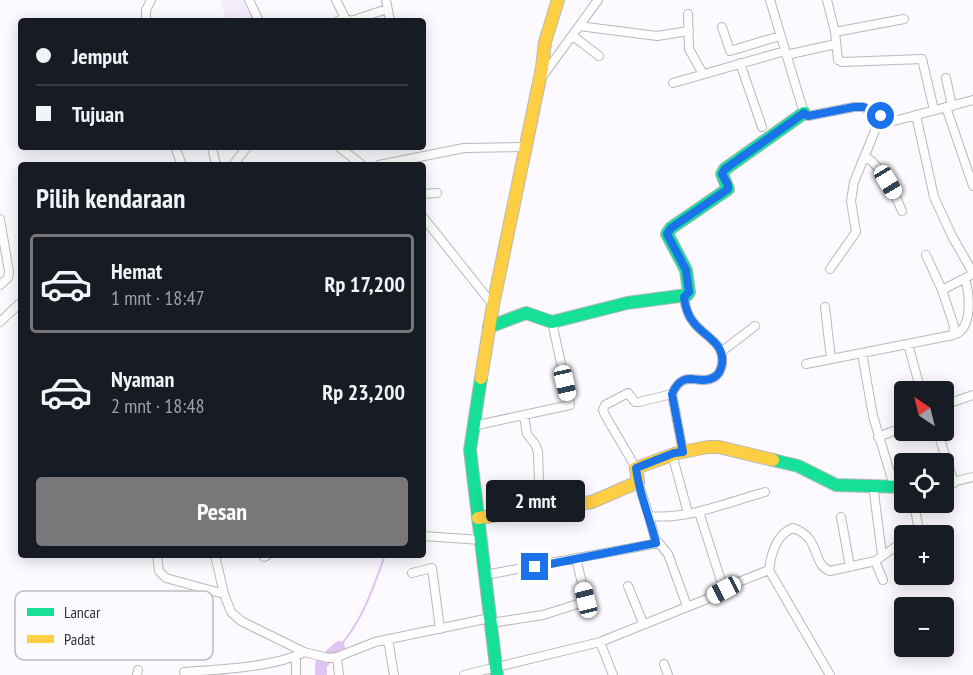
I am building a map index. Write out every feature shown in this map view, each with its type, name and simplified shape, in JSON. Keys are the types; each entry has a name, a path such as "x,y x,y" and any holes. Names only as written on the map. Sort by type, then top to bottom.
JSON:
{"street":[{"path":"146,18 146,10 151,0"},
{"path":"249,0 258,18"},
{"path":"336,0 342,18"},
{"path":"496,670 470,462 473,426 493,304 545,42 558,0"},
{"path":"539,80 598,0"},
{"path":"827,0 835,32 838,60 843,62 922,59 934,110"},
{"path":"773,1 785,53 804,113 808,116 864,107 894,121 973,100"},
{"path":"370,18 387,5"},
{"path":"688,14 689,49 703,74"},
{"path":"835,32 904,19"},
{"path":"579,26 657,36 689,31"},
{"path":"722,27 762,127"},
{"path":"573,36 598,56"},
{"path":"730,51 780,36"},
{"path":"673,84 737,64 836,44"},
{"path":"946,78 949,107 973,186"},
{"path":"489,327 530,313 552,322 627,303 684,297 689,292 686,270 667,234 671,228 728,189 722,174 725,169 804,113"},
{"path":"916,115 934,197 970,275 970,304 966,327 957,334"},
{"path":"830,269 856,232 851,201 854,182 881,116"},
{"path":"394,162 464,148 525,147"},
{"path":"234,162 244,150"},
{"path":"343,150 358,162"},
{"path":"865,156 872,160 888,182 902,211"},
{"path":"426,194 437,193"},
{"path":"0,219 9,272 8,278 0,285"},
{"path":"426,221 493,304"},
{"path":"926,255 942,290 957,334"},
{"path":"942,290 970,275"},
{"path":"684,297 693,322 722,352 720,372 715,377 710,380 694,378 683,380 675,387 672,394 677,453 688,513"},
{"path":"0,322 18,305"},
{"path":"825,307 831,359"},
{"path":"473,426 570,405 552,322"},
{"path":"722,352 756,326"},
{"path":"806,364 957,334 973,333"},
{"path":"908,344 918,381"},
{"path":"862,353 878,437 894,475"},
{"path":"656,543 636,468 603,410 605,405 628,393 635,402 672,394"},
{"path":"954,402 973,395"},
{"path":"524,416 527,434 538,452 540,510"},
{"path":"878,437 894,431"},
{"path":"636,468 677,453 719,447 798,466 836,485 894,487"},
{"path":"954,483 973,477"},
{"path":"478,518 592,502 638,482"},
{"path":"873,485 883,580"},
{"path":"649,516 699,512 732,500 765,492"},
{"path":"699,512 724,590"},
{"path":"841,517 850,567"},
{"path":"830,675 769,570 779,538 793,528 802,532 813,543 818,560 825,569 836,570 879,558 894,548"},
{"path":"426,536 481,540"},
{"path":"485,575 656,543 661,544 668,554 687,606"},
{"path":"157,558 159,571 166,578 224,594"},
{"path":"216,558 224,594 231,612 241,621 300,654 328,658 388,639 491,620 543,615 584,602 586,600 576,558"},
{"path":"412,573 432,568 441,629"},
{"path":"464,675 496,670 600,642 769,570"},
{"path":"628,586 643,623"},
{"path":"388,639 394,675"},
{"path":"600,642 613,675"},
{"path":"184,672 246,671 300,654"},
{"path":"297,675 300,654"},
{"path":"337,657 339,675"},
{"path":"663,664 668,675"}],"shaded area":[{"path":"221,0 244,0 252,18 225,18"}],"waterway":[{"path":"339,647 361,615 384,558"},
{"path":"321,675 321,664 339,647"}],"traffic: fast":[{"path":"489,327 526,313 552,322 627,303 687,295 689,292 686,270 667,234 671,228 728,189 722,174 725,169 804,113"},
{"path":"481,378 470,450 497,675"},
{"path":"773,460 798,466 836,485 894,487"}],"traffic: slow":[{"path":"481,378 493,305 542,68 545,42 558,0"},
{"path":"478,518 592,502 638,482 636,468 677,453 719,447 773,460"}],"route":[{"path":"535,567 656,543 636,468 674,453 683,452 672,394 675,387 683,380 694,378 710,380 715,377 720,372 722,360 719,346 700,330 689,316 684,297 689,292 686,270 667,234 671,228 728,189 722,174 725,169 804,113 808,116 864,107 881,116"}]}
